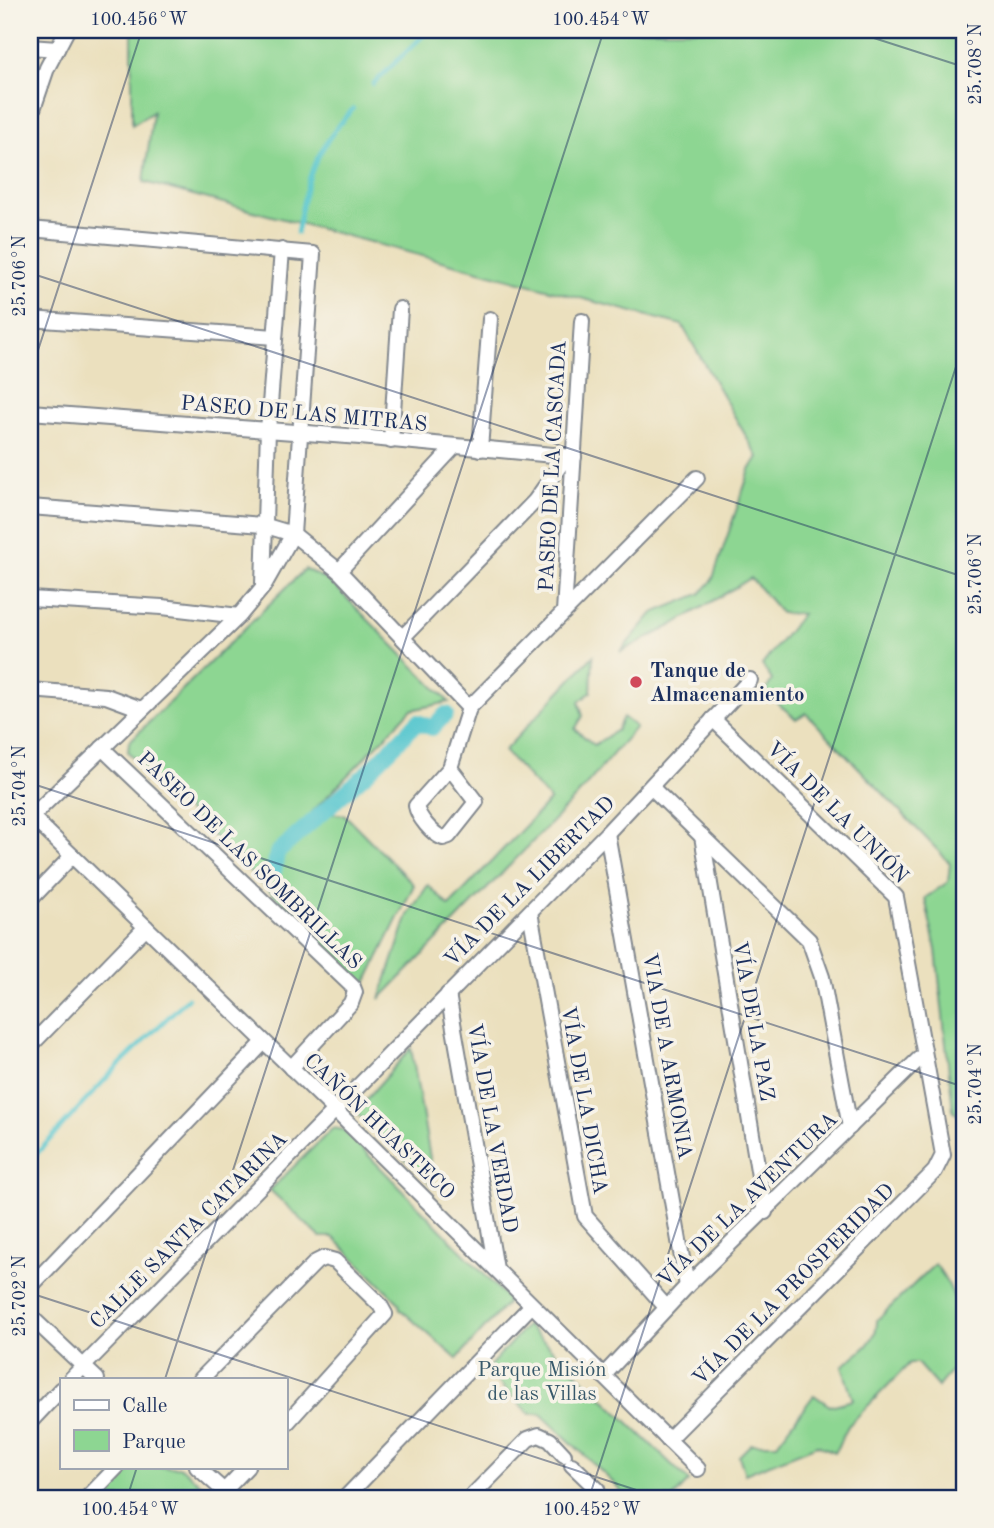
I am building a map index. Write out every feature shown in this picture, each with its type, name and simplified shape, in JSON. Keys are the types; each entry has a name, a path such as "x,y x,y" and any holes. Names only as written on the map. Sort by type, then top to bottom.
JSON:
{"street":[{"path":"30,118 36,95 67,30"},
{"path":"30,47 57,49"},
{"path":"30,229 312,253 293,534 263,587 239,616 31,816"},
{"path":"263,587 268,430 282,250"},
{"path":"391,441 400,309"},
{"path":"30,319 275,337"},
{"path":"480,449 490,319"},
{"name":"PASEO DE LA CASCADA","path":"564,612 570,457 582,321"},
{"name":"PASEO DE LAS MITRAS","path":"30,412 300,432 570,457"},
{"path":"338,571 454,447"},
{"path":"403,637 535,501 570,457"},
{"path":"450,768 476,802 449,836 443,838 424,820 416,806 450,768 469,708 696,478"},
{"path":"30,508 263,525 293,534 338,571 469,708"},
{"path":"30,599 162,607 239,616"},
{"name":"VÍA DE LA LIBERTAD","path":"335,1110 607,833 750,680"},
{"path":"30,690 96,694 141,709"},
{"name":"VÍA DE LA UNIÓN","path":"713,719 896,897 943,1155"},
{"name":"PASEO DE LAS SOMBRILLAS","path":"102,748 353,987 355,992 351,1003 291,1068"},
{"path":"651,786 809,940 822,977 850,1127"},
{"name":"CAÑÓN HUASTECO","path":"31,816 335,1110 698,1469"},
{"name":"VIA DE A ARMONIA","path":"607,833 687,1286"},
{"name":"VÍA DE LA PAZ","path":"702,836 765,1212"},
{"path":"30,900 72,856"},
{"name":"VÍA DE LA DICHA","path":"530,912 585,1216 667,1307"},
{"path":"30,1046 146,927"},
{"name":"VÍA DE LA VERDAD","path":"448,994 496,1269"},
{"path":"30,1287 264,1042"},
{"name":"VÍA DE LA AVENTURA","path":"603,1376 687,1286 923,1055"},
{"name":"CALLE SANTA CATARINA","path":"72,1378 335,1110"},
{"name":"VÍA DE LA PROSPERIDAD","path":"668,1440 935,1171 943,1155"},
{"path":"202,1378 316,1262 324,1258 335,1261 380,1305 385,1314 287,1423"},
{"path":"345,1498 531,1306"},
{"path":"30,1316 96,1378"},
{"path":"30,1422 60,1391"},
{"path":"470,1498 528,1439 539,1435 550,1440 597,1489 599,1498"},
{"path":"87,1498 116,1468"},
{"path":"198,1468 228,1494 246,1468"}],"green space":[{"path":"132,30 964,30 964,1121 953,1110 936,950 925,898 948,882 950,863 806,713 796,719 765,692 772,680 762,665 802,614 781,613 751,578 671,626 620,652 653,613 700,594 712,581 750,470 758,457 682,325 144,182 153,112 132,125"},
{"path":"305,569 331,582 449,702 411,710 313,811 345,815 414,885 365,985 128,752 129,742"},
{"path":"593,656 591,692 579,702 583,716 575,729 594,745 617,730 623,717 636,727 577,796 380,999 408,915 428,885 449,906 550,800 504,751"},
{"path":"411,1048 435,1187 355,1112"},
{"path":"333,1128 344,1130 506,1297 507,1303 457,1359 400,1309 399,1303 333,1237 320,1237 270,1190"},
{"path":"935,1264 954,1296 963,1333 961,1356 938,1387 917,1363 910,1363 848,1426 835,1452 817,1445 745,1474 739,1456 751,1444 777,1444 814,1395 830,1406 853,1400 842,1366 871,1341 877,1320"},
{"name":"Parque Misión de las Villas","path":"527,1325 689,1481 673,1498 617,1498 620,1489 541,1414 530,1414 486,1370"},
{"path":"128,1468 182,1468 216,1498 99,1498"}],"waterway":[{"path":"373,84 429,30"},
{"path":"297,233 308,181 314,166 329,138 353,109"},
{"path":"274,871 277,853 368,772 418,722 432,728 446,714"},
{"path":"30,1161 115,1069 188,998"}],"place":[{"name":"Tanque de Almacenamiento","path":"636,682"}]}
